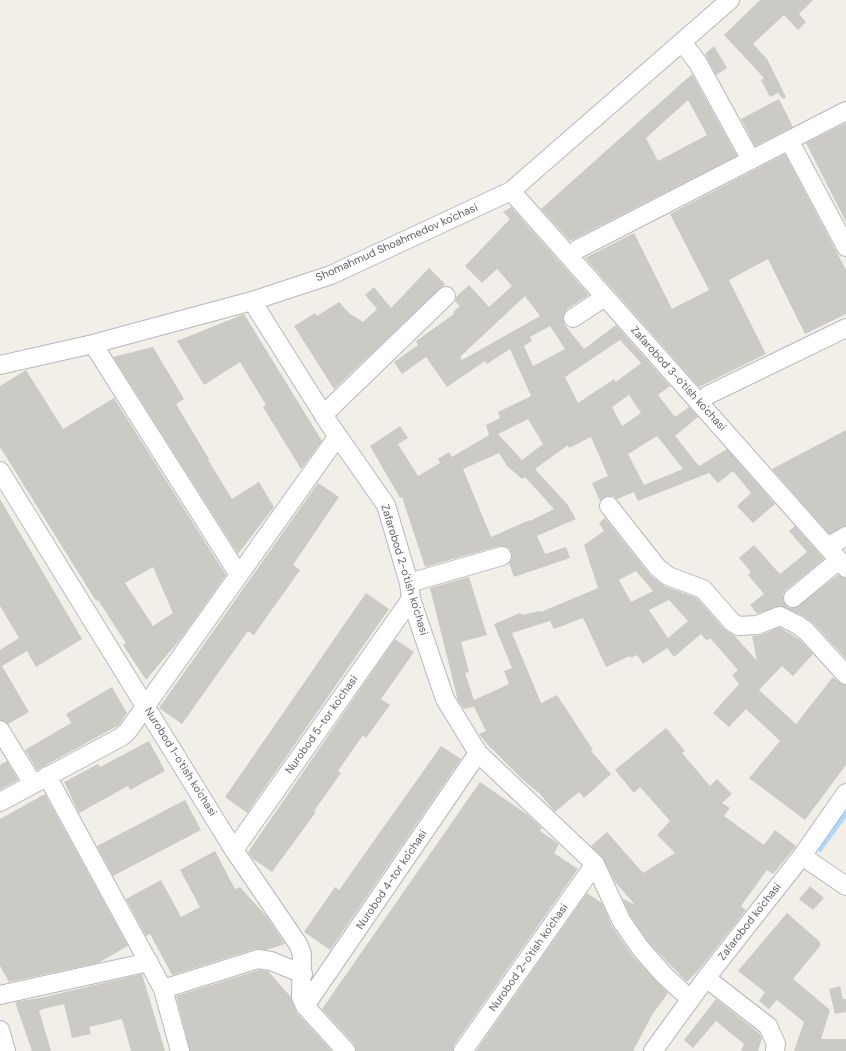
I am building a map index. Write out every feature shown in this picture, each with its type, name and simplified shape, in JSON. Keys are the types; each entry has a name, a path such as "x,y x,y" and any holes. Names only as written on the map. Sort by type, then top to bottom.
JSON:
{"street":[{"name":"Shomahmud Shoahmedov ko'chasi","path":"0,365 93,344 252,301 330,274 511,191 730,0"},
{"path":"682,42 698,63 751,160"},
{"path":"578,248 846,111"},
{"path":"789,140 846,247"},
{"name":"Zafarobod 3-o'tish ko'chasi","path":"511,191 843,564"},
{"path":"323,415 446,296"},
{"path":"573,318 605,297"},
{"name":"Zafarobod 2-o'tish ko'chasi","path":"252,301 323,415 386,505 410,591 445,699 478,754 595,864 621,920 641,949 664,975 690,999"},
{"path":"708,396 846,328"},
{"path":"93,344 239,575"},
{"path":"0,802 127,732 338,436"},
{"name":"Nurobod 1-o'tish ko'chasi","path":"0,471 234,850 298,944 302,954 303,974 301,997 305,1006"},
{"path":"609,506 657,567 668,576 703,589 732,622 738,626 756,625 780,616 798,625 817,642 846,675"},
{"path":"410,591 502,556"},
{"path":"793,598 843,564"},
{"name":"Nurobod 5-tor ko'chasi","path":"234,850 410,591"},
{"path":"0,730 40,780 149,962 163,989 180,1051"},
{"name":"Nurobod 4-tor ko'chasi","path":"305,1006 478,754"},
{"name":"Zafarobod ko'chasi","path":"653,1051 706,978 802,856 846,793"},
{"path":"802,856 846,886"},
{"name":"Nurobod 2-o'tish ko'chasi","path":"463,1051 595,864"},
{"path":"163,989 258,959 265,959 303,974"},
{"path":"0,995 149,962"},
{"path":"706,978 768,1026 776,1044 775,1051"},
{"path":"305,1006 346,1051"},
{"path":"0,1030 6,1051"}],"building":[{"path":"760,0 813,0 799,14 806,22 798,30 784,15 753,44 767,59 786,97 783,99 778,93 770,97 761,80 764,78 724,35"},
{"path":"714,46 727,68 716,75 705,54"},
{"path":"692,74 737,156 570,241 541,209","holes":["688,100 707,135 658,161 646,138"]},
{"path":"779,99 793,127 755,146 741,119"},
{"path":"846,123 846,222 806,143"},
{"path":"785,154 846,270 846,314 805,334 768,259 729,280 766,354 699,387 585,258 634,233 672,309 709,290 670,214"},
{"path":"511,207 589,295 567,309 563,318 564,324 584,349 616,325 670,386 658,395 675,417 689,407 698,417 675,436 699,466 727,449 775,504 753,523 737,506 751,493 733,471 718,483 709,473 638,501 634,492 617,499 613,496 607,496 600,501 592,483 608,476 591,437 569,448 568,445 535,469 567,504 576,519 537,536 545,554 566,547 570,558 514,577 509,563 512,558 512,553 509,548 499,546 425,567 402,497 400,498 370,446 400,426 408,438 398,444 418,476 440,463 438,459 449,452 452,457 489,435 486,425 500,418 498,412 531,396 510,349 487,364 485,361 447,387 426,357 402,374 394,362 418,345 416,341 454,314 453,312 460,306 455,301 456,297 469,285 489,307 512,286 497,269 482,283 465,266 510,219 503,212","holes":["525,296 540,316 462,360 460,357","550,326 565,349 533,366 524,346 532,341 530,337","620,340 641,363 616,382 614,379 578,403 565,377","629,395 641,413 622,426 612,407","528,419 543,444 522,460 498,434","657,436 683,469 644,485 628,454","499,453 507,466 522,479 525,477 554,509 530,521 529,520 491,537 463,469"]},
{"path":"429,268 445,284 334,389 294,326 315,313 317,316 339,302 350,314 363,322 377,309 365,295 374,287 391,308"},
{"path":"244,314 322,441 301,469 263,407 266,405 240,362 204,385 177,341"},
{"path":"153,347 184,399 176,404 232,499 259,482 274,507 238,554 113,357"},
{"path":"26,370 63,429 114,398 226,575 182,637 146,680 123,645 126,643 98,600 96,601 0,447 0,386","holes":["153,567 173,613 153,626 125,583"]},
{"path":"846,430 846,526 829,534 772,469"},
{"path":"318,483 339,497 293,565 300,570 254,635 248,631 182,724 159,708"},
{"path":"0,499 82,639 36,667 27,651 2,666 29,712 8,724 0,720 0,650 19,638 0,606"},
{"path":"605,518 650,575 664,586 697,598 724,629 735,636 757,661 752,636 761,635 779,627 799,639 813,654 793,676 782,666 759,690 796,724 833,677 846,685 846,765 805,820 749,778 780,741 746,709 729,727 713,713 739,684 732,675 738,670 710,638 707,641 701,634 674,657 667,648 643,664 637,655 631,658 630,656 606,667 583,618 554,629 550,621 512,633 541,703 557,695 593,750 591,751 611,774 584,798 579,792 555,812 540,794 522,779 479,734 486,731 474,707 464,709 458,701 430,588 469,577 487,635 461,642 469,672 465,673 474,700 509,684 504,671 512,668 494,624 520,613 522,615 541,612 598,588 584,545 604,531 599,523","holes":["636,571 653,591 631,602 619,580","669,600 688,621 668,638 649,610"]},
{"path":"795,526 824,559 786,590 783,595 783,600 789,608 795,608 838,575 846,578 846,659 814,624 803,616 780,606 757,614 750,605 764,594 748,575 751,572 739,558 754,545 780,574 807,552 789,531"},
{"path":"366,593 389,609 247,813 225,797"},
{"path":"395,639 414,652 381,699 390,705 366,738 363,735 338,771 341,773 314,811 316,812 272,872 253,859 248,852"},
{"path":"112,687 127,713 119,725 37,770 25,750 71,723 66,714"},
{"path":"666,728 685,751 682,753 710,786 717,779 732,794 722,803 730,808 724,816 764,845 775,830 796,846 773,874 767,870 741,906 746,910 687,982 649,943 630,915 622,898 635,905 615,882 602,857 591,846 607,832 643,873 675,853 657,835 670,821 640,787 634,793 615,770"},
{"path":"149,741 165,771 130,790 128,786 79,813 64,782 98,764 100,767"},
{"path":"441,746 461,759 330,950 304,932 335,887 339,890"},
{"path":"7,761 18,780 0,790 0,765"},
{"path":"480,782 528,815 542,828 540,831 559,844 554,853 578,869 454,1045 453,1051 356,1051 354,1044 322,1009"},
{"path":"45,794 128,946 98,963 9,982 0,966 0,819"},
{"path":"185,800 201,830 113,876 97,846"},
{"path":"215,851 235,889 240,887 267,917 285,944 266,950 255,949 172,975 150,934 146,936 126,899 161,880 181,917 200,907 180,870"},
{"path":"810,886 824,898 813,910 799,899"},
{"path":"587,893 602,903 612,926 632,955 668,993 652,1015 633,1051 476,1051"},
{"path":"787,913 820,942 820,946 793,979 830,1010 821,1039 846,1039 846,1051 794,1051 804,1022 777,1000 769,1009 759,1001 765,992 738,971"},
{"path":"259,970 268,971 291,997 297,1013 332,1051 190,1051 176,996"},
{"path":"142,974 165,1051 131,1051 122,1019 89,1027 91,1034 72,1038 64,1004 39,1010 51,1051 32,1051 15,1002 40,998"},
{"path":"840,986 843,999 846,999 846,1012 835,1014 829,989"},
{"path":"716,999 759,1033 762,1038 758,1051 741,1051 744,1044 716,1021 693,1048 684,1040"}],"waterway":[{"path":"820,850 846,814"}]}
